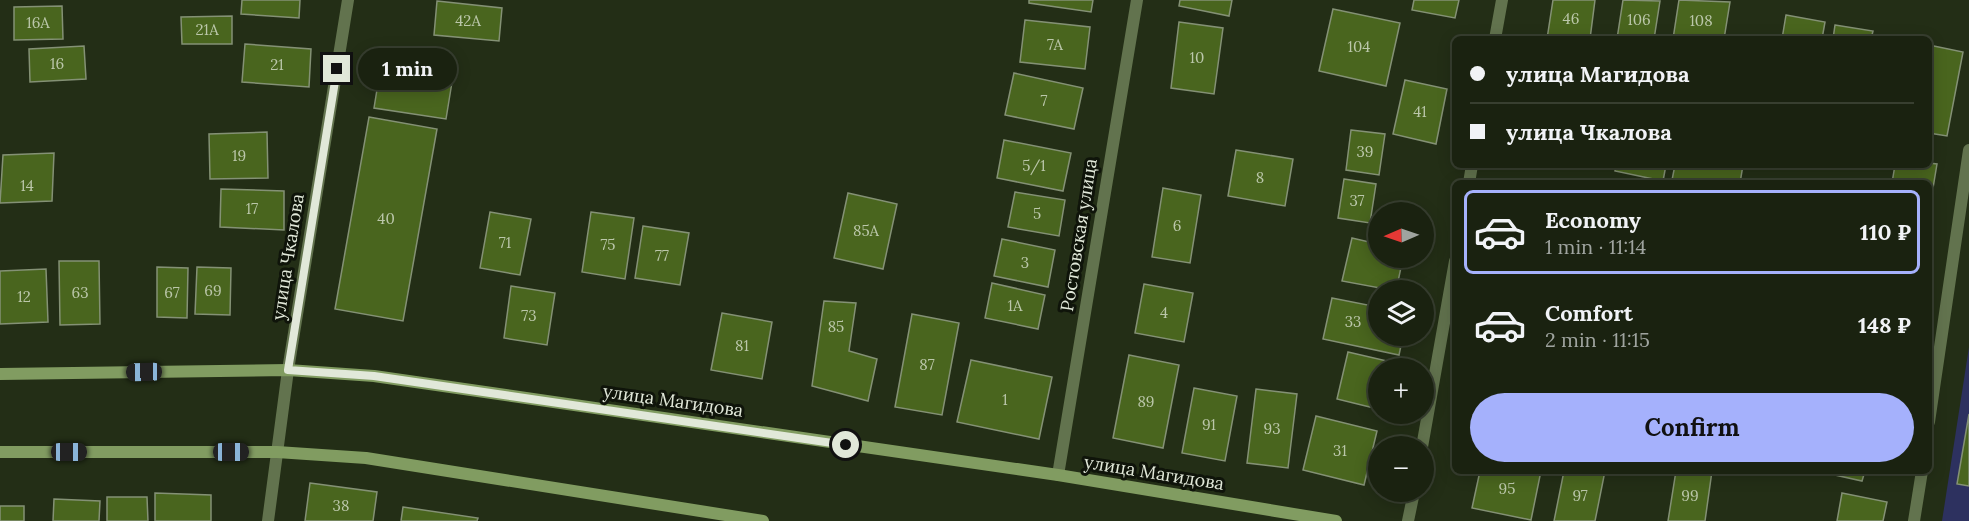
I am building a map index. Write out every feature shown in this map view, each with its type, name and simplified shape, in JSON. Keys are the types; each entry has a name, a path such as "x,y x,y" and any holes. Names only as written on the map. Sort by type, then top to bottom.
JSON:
{"main road":[{"name":"улица Магидова","path":"0,374 288,370 374,376 1058,476 1336,521"},
{"path":"0,452 277,452 366,458 763,521"}],"street":[{"name":"улица Чкалова","path":"268,521 288,370 348,0"},
{"name":"Ростовская улица","path":"1058,476 1137,0"},
{"path":"1496,36 1502,0"},
{"path":"1932,402 1969,150"},
{"path":"1424,436 1452,278"},
{"path":"1914,521 1922,474"},
{"path":"1408,521 1412,502"}],"shaded area":[{"path":"1969,347 1969,521 1942,521"}],"building":[{"path":"242,0 300,0 299,18 241,14"},
{"path":"1029,0 1093,0 1091,12 1029,3"},
{"path":"1180,0 1232,0 1229,16 1179,6"},
{"path":"1414,0 1459,0 1455,18 1412,10"},
{"path":"1553,0 1595,0 1590,36 1547,36"},
{"path":"1623,0 1660,1 1654,36 1617,36"},
{"path":"1679,0 1730,2 1724,36 1673,36"},
{"path":"437,1 502,8 499,41 434,35"},
{"path":"62,6 63,39 14,40 14,7"},
{"path":"1333,9 1400,23 1386,86 1319,71"},
{"path":"1786,15 1825,22 1823,36 1782,36"},
{"path":"232,16 232,44 182,44 181,17"},
{"path":"1025,20 1090,27 1085,69 1020,62"},
{"path":"1179,22 1223,28 1214,94 1171,88"},
{"path":"1835,25 1873,31 1872,36 1833,36"},
{"path":"245,44 311,49 309,87 242,82"},
{"path":"84,46 86,79 30,82 29,49"},
{"path":"1932,46 1963,52 1947,136 1932,134"},
{"path":"381,65 453,76 446,119 374,108"},
{"path":"1014,73 1083,88 1074,129 1005,115"},
{"path":"1405,80 1447,89 1436,144 1393,134"},
{"path":"369,117 437,129 403,321 335,309"},
{"path":"1351,130 1385,134 1379,175 1346,170"},
{"path":"267,132 268,178 210,179 209,134"},
{"path":"1004,140 1071,153 1063,191 997,178"},
{"path":"1236,150 1293,159 1285,206 1228,196"},
{"path":"54,153 52,201 0,203 3,155"},
{"path":"1932,163 1937,164 1932,194 1932,180 1892,180 1894,168 1932,168"},
{"path":"1616,168 1665,168 1663,180 1615,171"},
{"path":"1674,168 1742,168 1740,180 1672,180"},
{"path":"1344,179 1376,184 1373,202 1368,202 1368,223 1338,218"},
{"path":"1163,188 1201,195 1190,263 1152,257"},
{"path":"221,189 284,191 284,230 220,227"},
{"path":"1015,192 1065,200 1059,236 1008,227"},
{"path":"848,193 897,204 883,269 834,258"},
{"path":"490,212 531,219 520,275 480,268"},
{"path":"591,212 634,218 625,279 582,272"},
{"path":"643,226 689,233 680,285 635,278"},
{"path":"1352,238 1368,242 1368,268 1401,268 1398,280 1368,280 1368,286 1342,281"},
{"path":"1002,239 1055,250 1048,287 994,276"},
{"path":"59,261 99,261 100,324 60,325"},
{"path":"157,267 188,268 187,318 157,317"},
{"path":"197,267 231,268 230,315 195,314"},
{"path":"46,269 48,322 0,324 0,271"},
{"path":"992,283 1045,295 1038,329 985,318"},
{"path":"1144,284 1193,293 1184,342 1135,333"},
{"path":"511,286 555,293 547,345 504,338"},
{"path":"1332,298 1368,305 1368,346 1401,346 1399,355 1323,339"},
{"path":"824,301 856,303 849,351 877,359 868,401 812,386"},
{"path":"722,313 772,322 762,379 711,370"},
{"path":"912,314 959,323 942,415 895,407"},
{"path":"1348,352 1374,358 1368,358 1368,407 1337,399"},
{"path":"1129,355 1179,365 1163,448 1113,438"},
{"path":"971,360 1052,377 1039,439 957,422"},
{"path":"1194,388 1237,396 1225,461 1182,453"},
{"path":"1256,389 1297,394 1288,468 1247,463"},
{"path":"1969,414 1969,486 1957,484"},
{"path":"1316,416 1377,431 1376,436 1368,436 1368,468 1364,485 1303,470"},
{"path":"1479,474 1540,474 1531,520 1472,508"},
{"path":"1563,474 1604,474 1595,521 1554,521"},
{"path":"1676,474 1712,474 1705,521 1668,521"},
{"path":"1830,474 1864,474 1862,481"},
{"path":"310,483 377,492 373,521 305,521"},
{"path":"155,493 211,495 211,521 155,521"},
{"path":"1842,493 1887,502 1883,521 1837,521"},
{"path":"107,497 147,497 148,521 107,521"},
{"path":"54,499 100,501 99,521 53,521"},
{"path":"0,506 24,506 24,521 0,521"},
{"path":"403,507 478,518 477,521 401,521"}],"route":[{"path":"337,69 288,370 374,376 846,445"}]}
